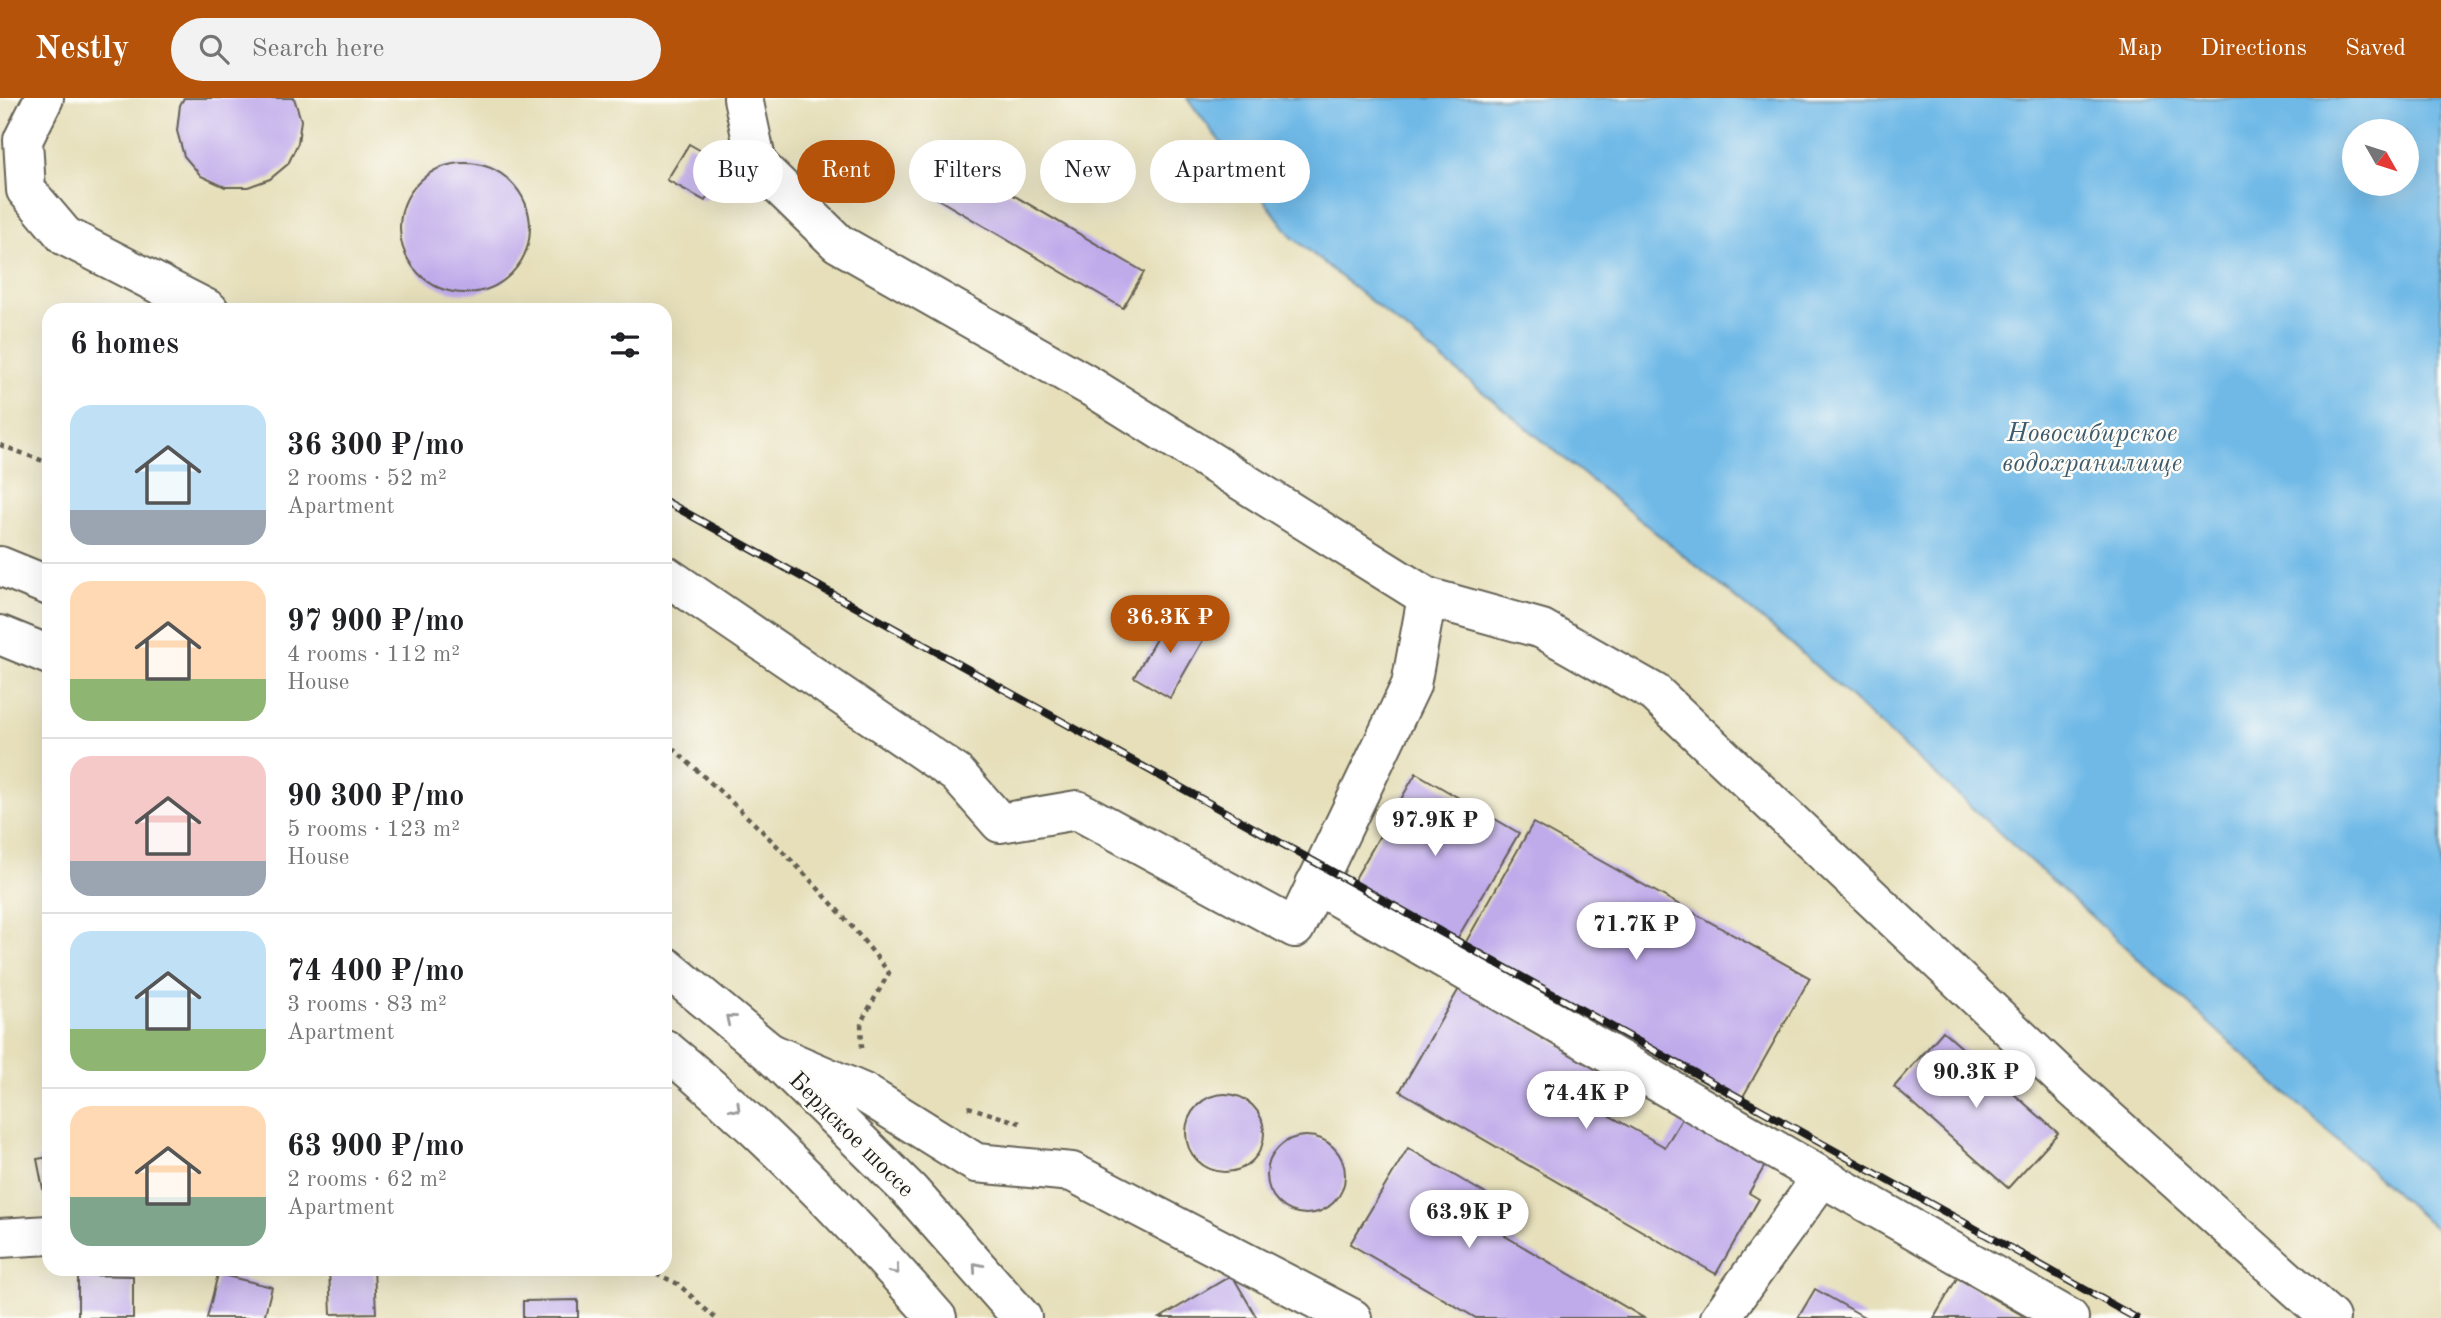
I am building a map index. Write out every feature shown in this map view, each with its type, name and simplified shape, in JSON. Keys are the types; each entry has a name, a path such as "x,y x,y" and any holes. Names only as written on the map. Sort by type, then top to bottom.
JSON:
{"main road":[{"path":"44,98 23,140 26,190 65,236 195,303"},
{"path":"743,98 757,164 838,243 1093,388 1427,597 1542,629 1656,693 2073,1088 2330,1318"},
{"path":"0,566 42,583"},
{"path":"672,580 957,774 1000,823 1077,810 1295,928 1411,685 1427,597"},
{"path":"0,635 42,652"},
{"path":"1315,884 2068,1318"},
{"name":"Бердское шоссе","path":"672,972 769,1052 910,1191 1022,1318"},
{"path":"769,1052 864,1093 976,1163 1072,1172 1352,1318"},
{"path":"672,1055 727,1100 864,1234 937,1318"},
{"path":"1720,1318 1822,1177"},
{"path":"0,1238 42,1235"}],"path":[{"path":"0,444 42,460"},
{"path":"672,748 754,822 855,927 889,973 861,1022 864,1093"},
{"path":"661,1276 678,1284 715,1318"}],"water":[{"name":"Новосибирское водохранилище","path":"1187,98 2441,98 2441,1234 1785,638 1292,237 1266,203 1310,203 1310,140 1219,140"}],"building":[{"path":"184,98 294,98 301,120 298,143 288,164 270,179 248,187 225,187 201,176 184,156 177,131 180,105"},
{"path":"689,144 693,146 693,194 667,180"},
{"path":"465,163 490,168 511,182 525,203 530,228 525,253 511,274 490,288 465,293 440,288 419,274 405,253 400,228 405,203 419,182 440,168"},
{"path":"944,203 1026,203 1144,272 1123,308"},
{"path":"1171,613 1207,633 1170,698 1134,677"},
{"path":"1416,773 1519,833 1454,944 1352,884"},
{"path":"1533,823 1810,978 1740,1102 1463,947"},
{"path":"1460,987 1629,1084 1610,1116 1665,1147 1689,1107 1771,1155 1749,1193 1759,1199 1716,1274 1400,1091"},
{"path":"1943,1031 2058,1133 2008,1188 1894,1087"},
{"path":"1225,1094 1240,1097 1252,1106 1261,1118 1264,1133 1261,1148 1252,1160 1240,1169 1225,1172 1210,1169 1198,1160 1189,1148 1186,1133 1189,1118 1198,1106 1210,1097"},
{"path":"1306,1136 1321,1139 1333,1148 1342,1160 1345,1175 1342,1190 1333,1202 1321,1211 1306,1214 1291,1211 1279,1202 1270,1190 1267,1175 1270,1160 1279,1148 1291,1139"},
{"path":"1408,1148 1518,1213 1505,1236 1644,1318 1476,1318 1350,1244"},
{"path":"42,1158 42,1184 37,1159"},
{"path":"1232,1275 1257,1318 1160,1318"},
{"path":"78,1276 133,1276 133,1318 78,1318"},
{"path":"218,1276 272,1287 264,1318 207,1318"},
{"path":"329,1276 374,1276 376,1313 331,1314"},
{"path":"1957,1278 2027,1318 1934,1318"},
{"path":"1815,1289 1866,1318 1798,1318"},
{"path":"578,1300 578,1318 523,1318 523,1301"}],"railway":[{"path":"672,505 2136,1318"}]}
